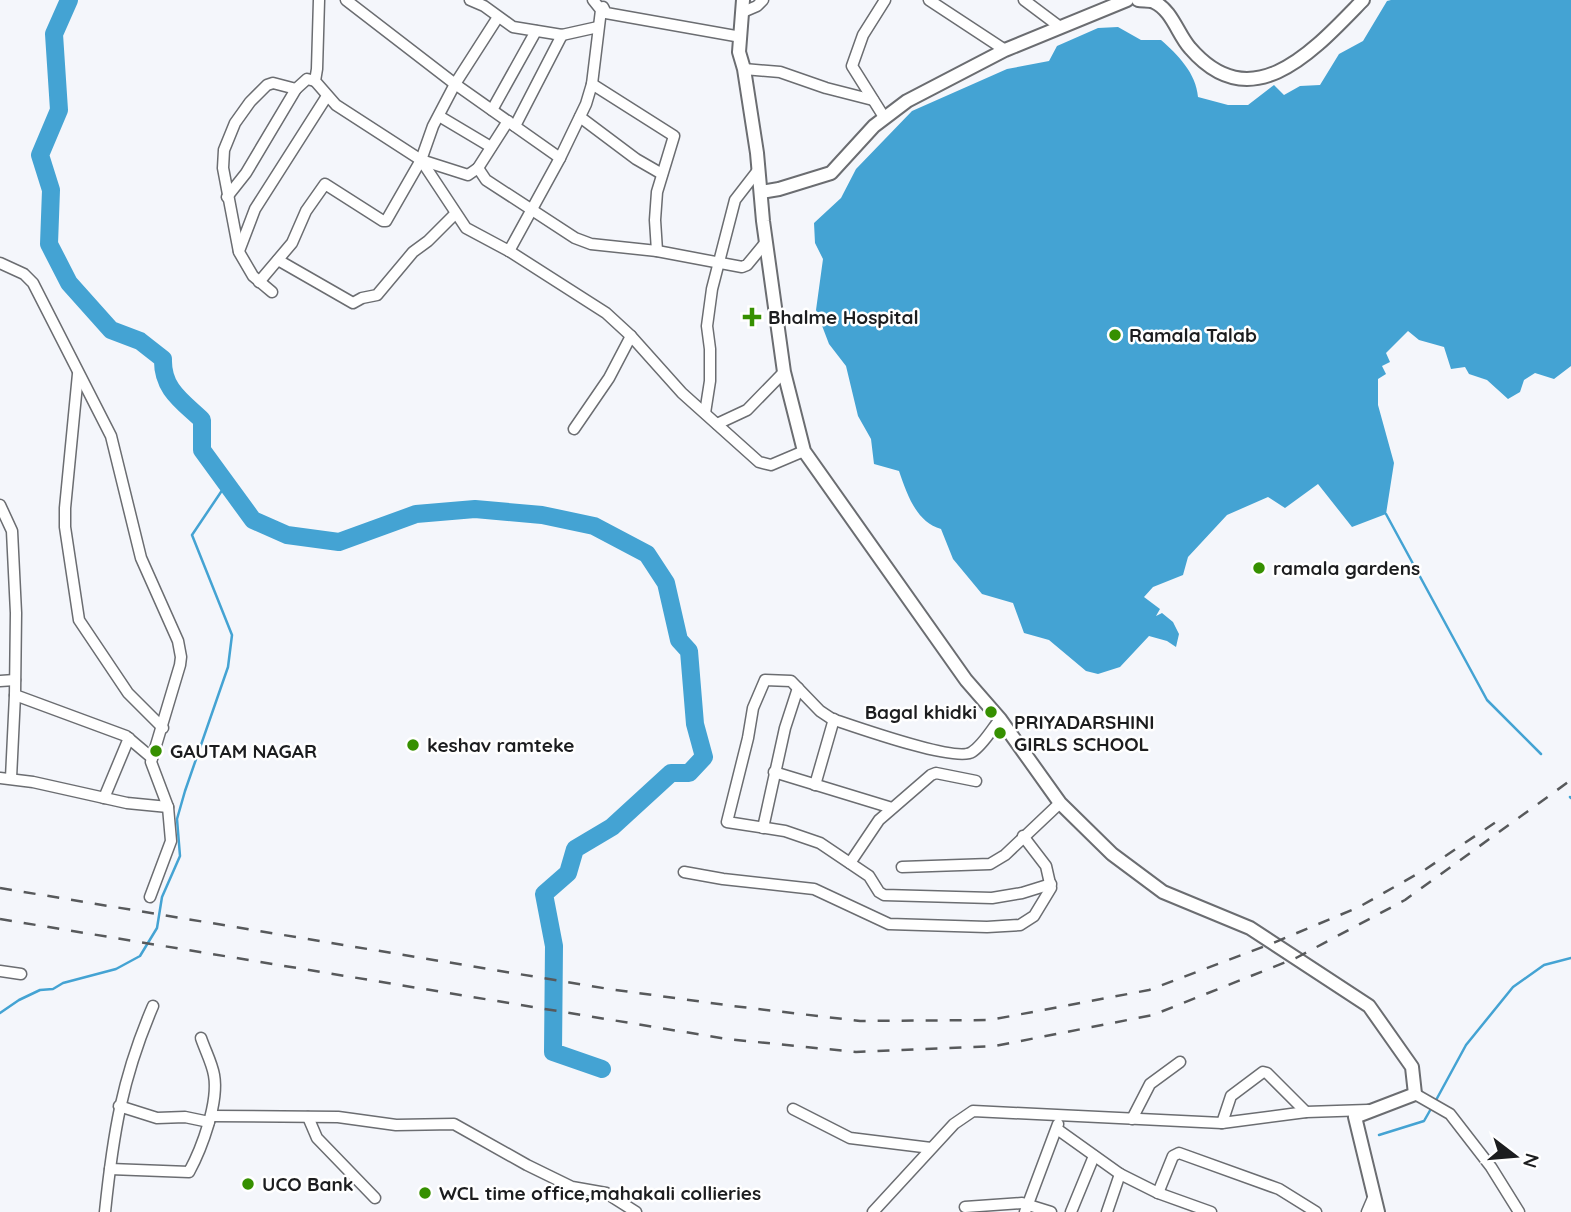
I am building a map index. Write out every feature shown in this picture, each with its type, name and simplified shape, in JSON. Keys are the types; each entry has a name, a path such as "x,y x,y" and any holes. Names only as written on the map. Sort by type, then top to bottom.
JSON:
{"street":[{"path":"315,80 319,0"},
{"path":"346,0 455,84 560,158"},
{"path":"470,0 484,6 510,26 562,35 598,27"},
{"path":"763,0 757,6 743,6 739,52 759,169 784,372 804,451 966,680 1000,719 1060,803 1112,854 1163,892 1250,928 1369,1006 1412,1067 1415,1094"},
{"path":"884,117 852,66 863,35 885,0"},
{"path":"929,0 1005,50"},
{"path":"1024,0 1060,27"},
{"path":"761,192 831,173 884,117 907,100 1005,50 1127,0"},
{"path":"1138,0 1155,2 1172,19 1190,48 1221,75 1249,80 1271,74 1296,62 1317,47 1363,0"},
{"path":"509,251 580,117 592,84 602,5 741,37"},
{"path":"260,282 292,243 306,211 323,185 326,184 384,222 421,160 455,84 498,18"},
{"path":"492,110 536,31"},
{"path":"228,197 246,173 296,89 307,79 315,80 336,105 421,160 468,175 478,168 491,147 512,123 562,35"},
{"path":"744,69 780,72 873,100"},
{"path":"272,292 249,272 239,252 222,160 230,132 242,112 267,85 274,83 296,89"},
{"path":"592,84 674,136 656,205 657,251"},
{"path":"239,252 255,209 327,96"},
{"path":"439,116 491,147"},
{"path":"580,117 636,159 662,174"},
{"path":"421,160 466,229 509,251 606,313 631,336 682,393 754,459 771,465 804,451"},
{"path":"478,168 486,180 581,241 745,266 766,243"},
{"path":"705,413 710,376 707,326 718,263 735,200 759,169"},
{"path":"278,260 353,303 377,295 413,252 428,241 454,214"},
{"path":"0,263 24,274 33,283 111,436 144,568 180,649 180,665 152,758 152,765 168,807 171,841 150,897"},
{"path":"574,429 609,377 631,336"},
{"path":"717,424 747,410 784,372"},
{"path":"78,374 65,508 76,610 83,628 128,693 163,728"},
{"path":"0,505 12,531 16,613 15,695 5,778 127,803 168,807"},
{"path":"0,681 15,680"},
{"path":"1000,719 974,751 963,755 916,746 834,719 820,711 791,681 765,680 753,708 727,820 729,823 785,831 817,842 872,878 877,891 884,895 992,898 1051,884"},
{"path":"762,828 774,772 798,688"},
{"path":"15,695 129,738 152,758"},
{"path":"816,785 834,719"},
{"path":"104,798 129,738"},
{"path":"774,772 892,808"},
{"path":"850,863 879,820 933,774 976,781"},
{"path":"902,867 987,865 1005,855 1060,803"},
{"path":"684,872 723,879 805,886 828,893 886,924 987,927 1020,925 1034,916 1050,892 1051,884 1043,862 1023,836"},
{"path":"0,971 21,974"},
{"path":"105,1212 119,1106 134,1050 153,1006"},
{"path":"110,1169 189,1172 210,1119 215,1079 201,1038"},
{"path":"1132,1119 1150,1084 1180,1062"},
{"path":"1222,1123 1231,1096 1263,1072 1306,1112"},
{"path":"1378,1212 1355,1117 1415,1094"},
{"path":"1415,1094 1450,1114 1491,1167 1519,1212"},
{"path":"119,1106 157,1118 344,1117 397,1125 460,1126 527,1166 572,1187 606,1193 636,1212"},
{"path":"793,1110 850,1138 931,1148"},
{"path":"873,1212 960,1118 973,1111 1222,1123 1306,1112 1372,1110"},
{"path":"1026,1208 1062,1114"},
{"path":"308,1117 317,1138 374,1198"},
{"path":"1057,1129 1120,1174 1158,1193 1211,1212"},
{"path":"1158,1193 1173,1156 1179,1153 1279,1189 1317,1212"},
{"path":"1071,1212 1094,1156"},
{"path":"1107,1212 1120,1174"},
{"path":"1367,1212 1373,1198"},
{"path":"965,1207 1016,1202 1026,1208 1051,1212"}],"water":[{"name":"Ramala Talab","path":"1571,0 1571,366 1554,379 1535,373 1524,380 1520,392 1508,399 1487,380 1469,374 1465,367 1451,369 1444,347 1419,340 1408,331 1386,353 1390,362 1382,366 1386,374 1378,379 1378,405 1394,463 1386,514 1352,527 1318,484 1285,508 1268,497 1227,515 1188,557 1183,575 1153,587 1144,597 1160,609 1156,616 1162,613 1173,622 1179,634 1176,647 1167,641 1149,636 1120,667 1098,674 1086,671 1049,640 1024,633 1013,603 982,594 953,559 941,529 919,514 905,489 899,471 874,464 871,439 858,416 846,366 829,344 816,310 823,259 815,243 814,223 841,198 856,169 912,111 1007,69 1049,61 1057,46 1098,28 1118,27 1141,40 1161,40 1190,72 1198,97 1228,105 1248,105 1274,85 1284,95 1300,86 1320,85 1339,54 1363,41 1387,1"}],"waterway":[{"path":"69,0 54,34 59,110 40,155 51,190 49,244 69,283 111,330 140,341 163,359 166,379 175,394 202,420 202,450 253,520 287,535 339,542 416,514 475,509 542,515 594,526 647,554 666,583 679,640 689,651 695,724 704,757 689,773 671,773 612,827 575,849 568,873 544,894 554,946 553,1052 602,1069"},
{"path":"0,1013 40,990 53,989 63,983 116,969 140,956 157,928 162,897 180,856 177,819 228,667 232,635 192,535 227,483"},
{"path":"1386,514 1487,700 1541,754"},
{"path":"1435,1102 1466,1045 1513,987 1544,965 1571,958"},
{"path":"1379,1135 1424,1121 1432,1107"}],"railway":[{"path":"0,919 727,1039 856,1052 995,1046 1153,1015 1296,958 1405,900 1571,780"},
{"path":"0,888 609,989 733,1006 860,1021 990,1020 1149,990 1273,943 1359,907 1426,869 1496,822"}],"place":[{"name":"Bhalme Hospital","path":"752,317"},
{"name":"Ramala Talab","path":"1115,335"},
{"name":"ramala gardens","path":"1259,568"},
{"name":"Bagal khidki","path":"991,712"},
{"name":"PRIYADARSHINI GIRLS SCHOOL","path":"1000,733"},
{"name":"keshav ramteke","path":"413,745"},
{"name":"GAUTAM NAGAR","path":"156,751"},
{"name":"UCO Bank","path":"248,1184"},
{"name":"WCL time office,mahakali collieries","path":"425,1193"}]}
